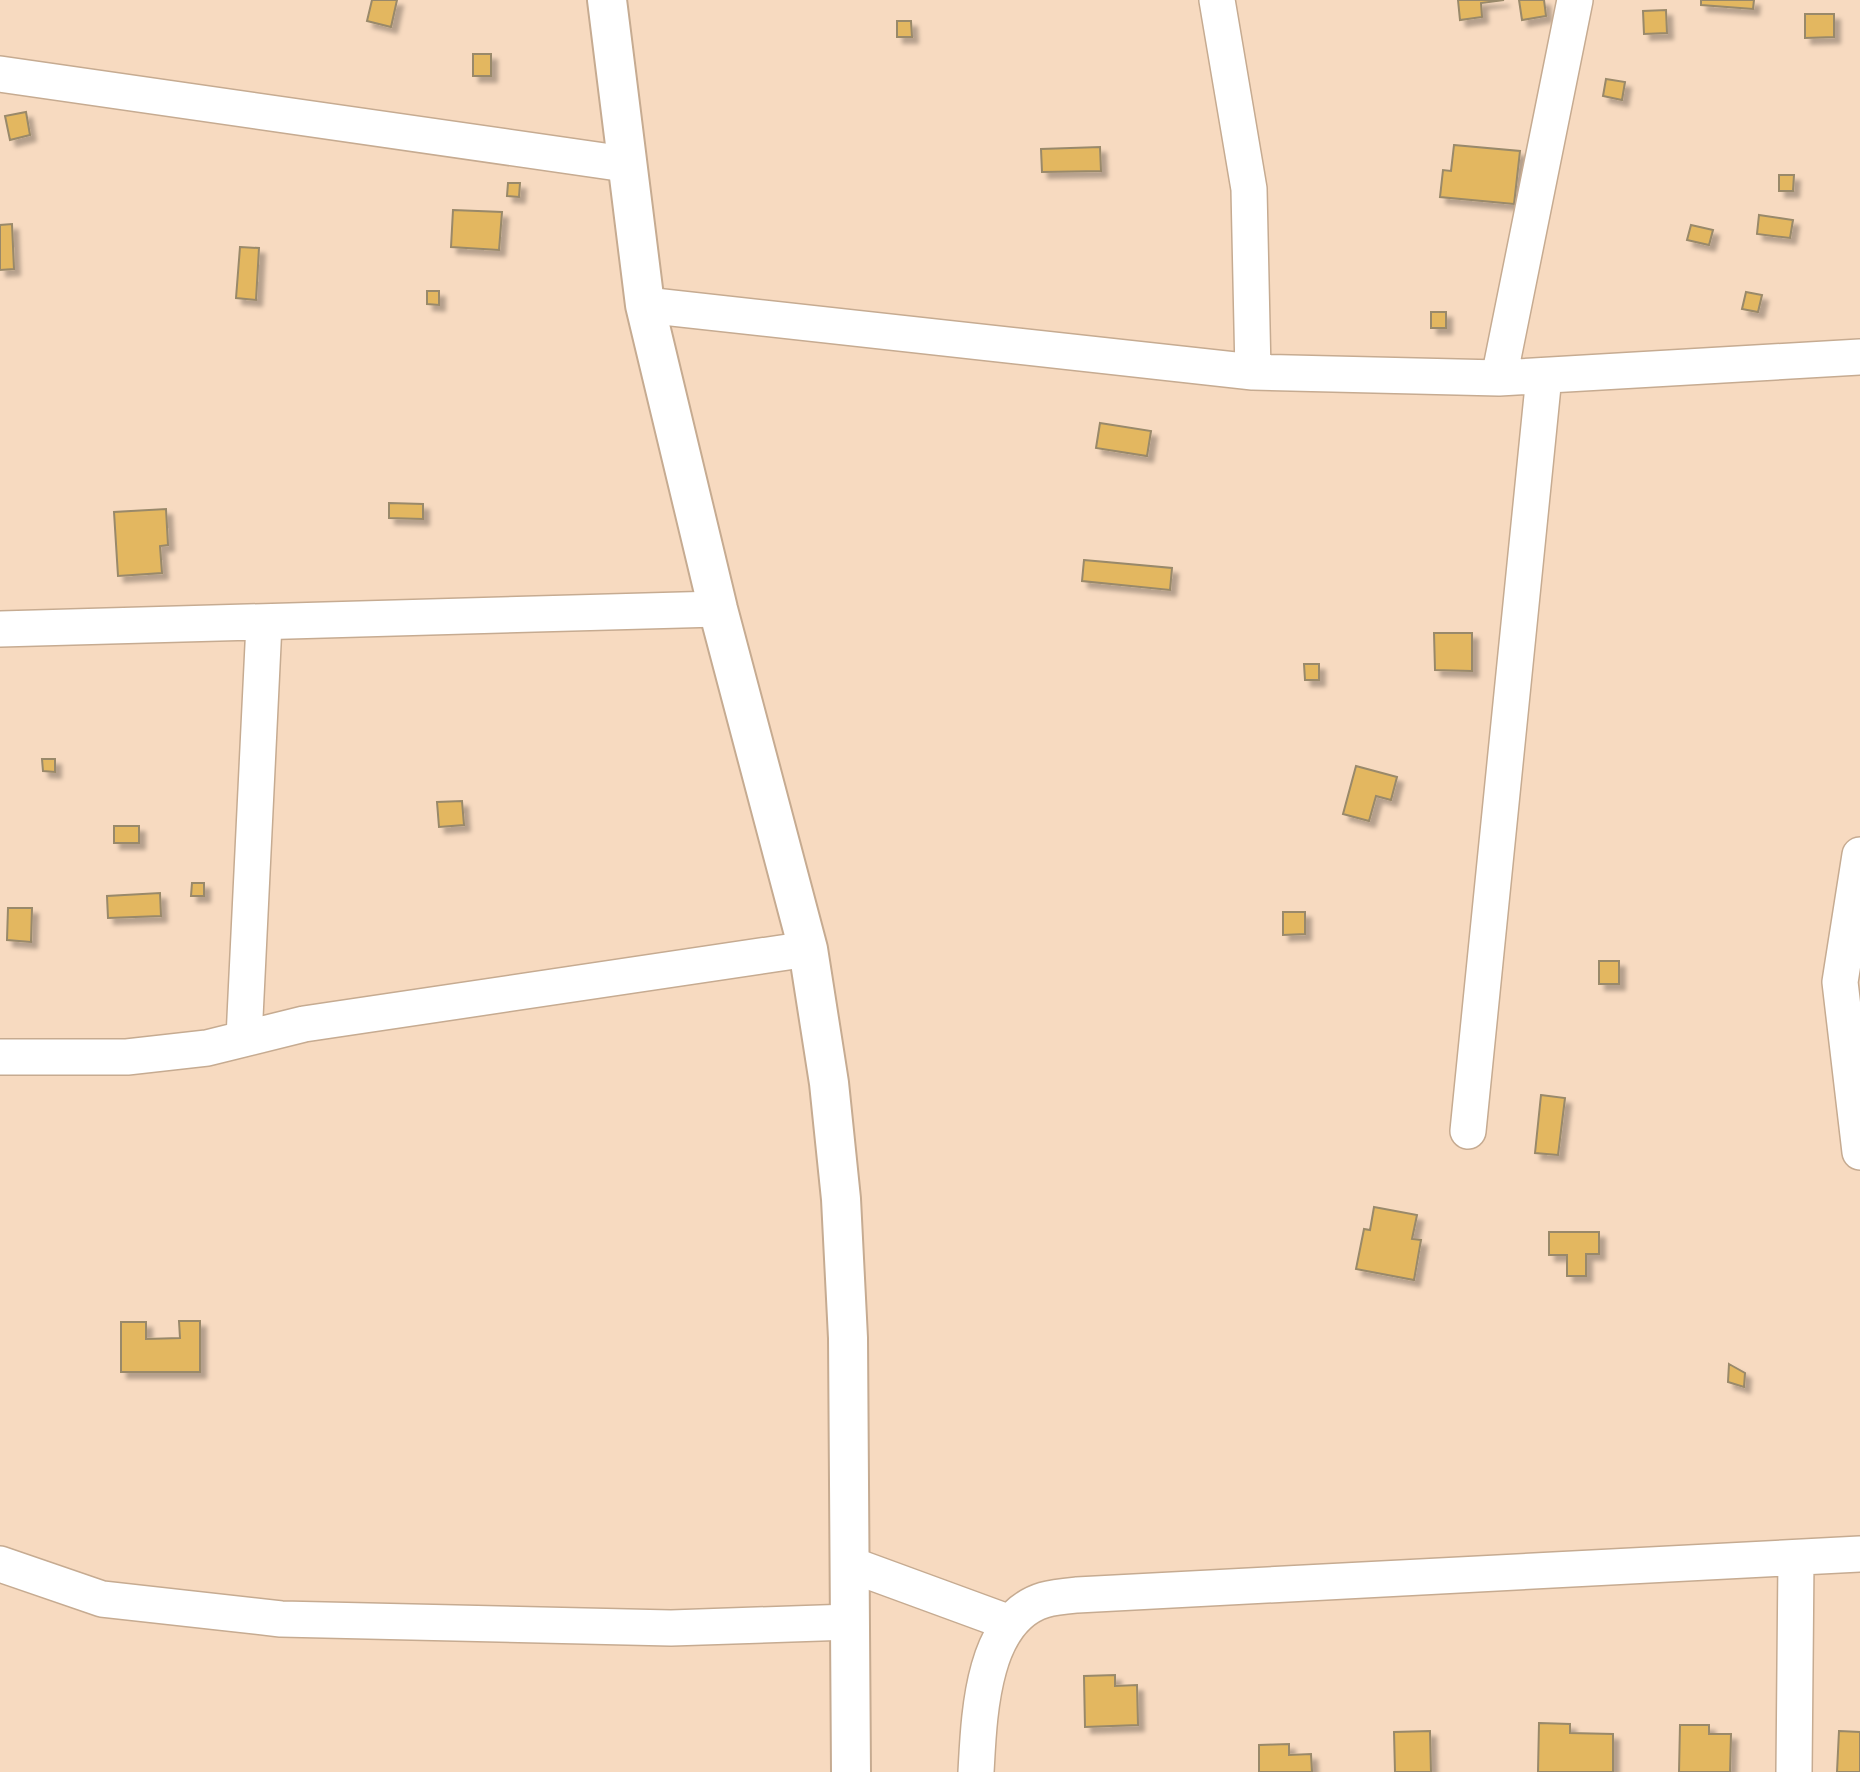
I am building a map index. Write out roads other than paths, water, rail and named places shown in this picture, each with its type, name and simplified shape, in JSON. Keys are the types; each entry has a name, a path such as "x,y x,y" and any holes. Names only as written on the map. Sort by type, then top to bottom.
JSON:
{"street":[{"path":"607,0 625,164 645,305 718,609 808,949 830,1083 841,1199 848,1338 851,1772"},
{"path":"1217,0 1249,189 1253,372"},
{"path":"1499,378 1576,0"},
{"path":"0,74 625,164"},
{"path":"645,305 1253,372 1499,378 1860,357"},
{"path":"1468,1131 1544,376"},
{"path":"0,629 264,624 718,609"},
{"path":"244,1038 264,624"},
{"path":"1860,855 1840,982 1860,1152"},
{"path":"0,1057 127,1057 207,1048 304,1024 808,949"},
{"path":"976,1772 980,1709 990,1662 1010,1622 1042,1600 1077,1595 1860,1554"},
{"path":"1794,1772 1796,1559"},
{"path":"0,1564 102,1599 281,1619 658,1628 850,1622"},
{"path":"849,1564 1010,1622"}]}
